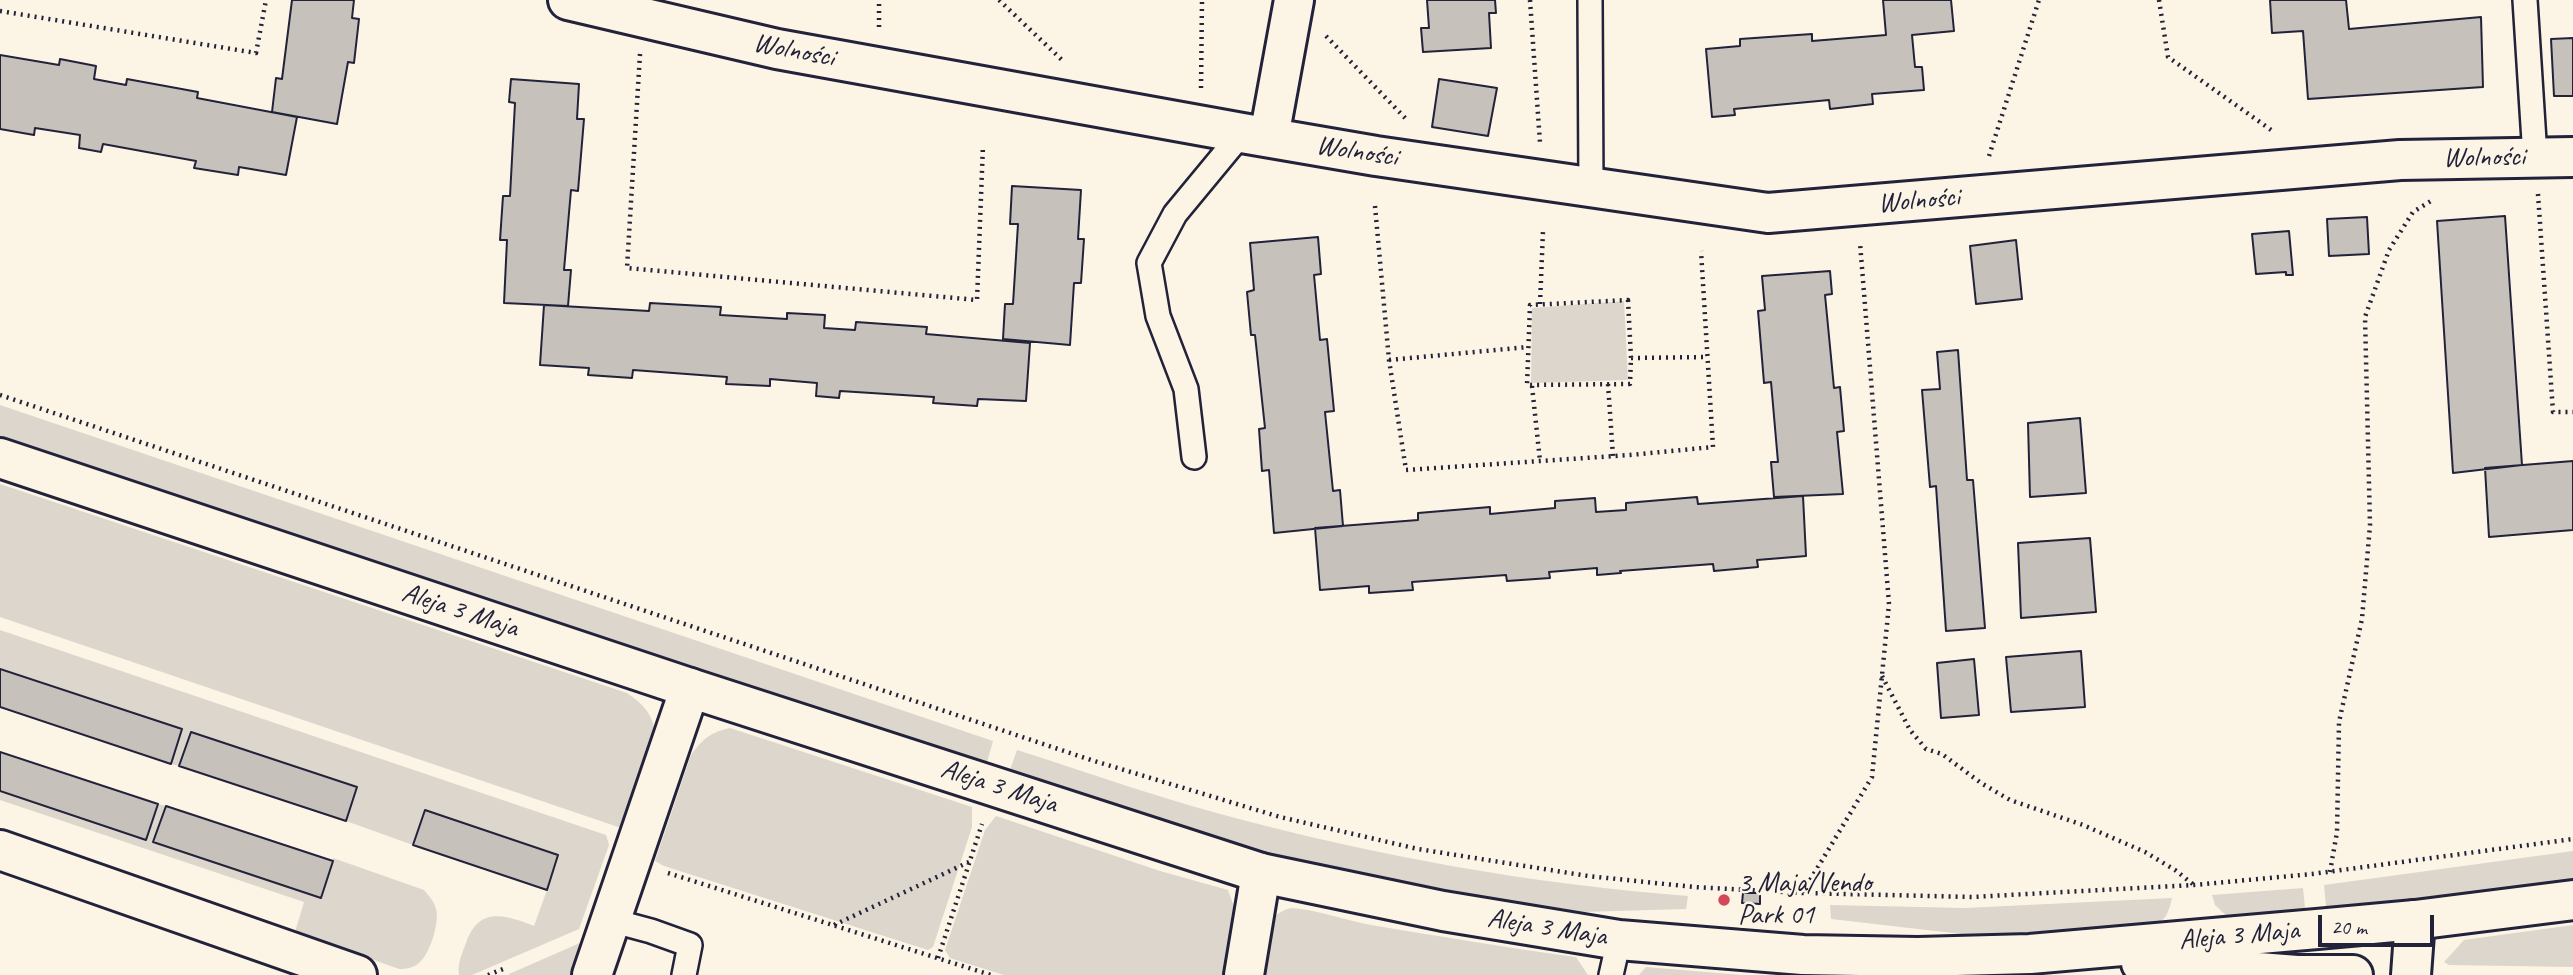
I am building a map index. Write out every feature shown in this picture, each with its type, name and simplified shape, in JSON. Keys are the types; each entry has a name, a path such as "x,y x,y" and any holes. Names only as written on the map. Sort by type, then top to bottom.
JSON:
{"street":[{"name":"Wolności","path":"568,0 777,49 1256,135 1376,156 1768,214 2400,160 2536,172 2573,157"},
{"path":"1256,135 1294,1"},
{"name":"Aleja 3 Maja","path":"0,458 690,688 1261,873 1443,911 1615,957 1918,957 2030,954 2415,920 2573,900"},
{"path":"592,975 690,688"},
{"path":"0,850 261,959 357,975"},
{"path":"1244,975 1261,873"},
{"path":"2411,975 2415,920"},
{"name":"Aleja 3 Maja","path":"2030,954 2297,975 2353,975"}],"lane":[{"path":"1590,0 1591,187"},
{"path":"2525,0 2536,172"},
{"path":"1194,457 1186,389 1158,316 1149,262 1175,214 1256,135"},
{"path":"610,920 690,945 684,975"}],"path":[{"path":"0,11 256,53 267,0"},
{"path":"879,0 879,36"},
{"path":"999,0 1066,64"},
{"path":"1201,90 1202,0"},
{"path":"1530,0 1541,154"},
{"path":"1988,158 2039,0"},
{"path":"2159,0 2168,57 2284,139"},
{"path":"1294,1 1413,127"},
{"path":"640,46 627,268 976,300 983,145"},
{"path":"2536,172 2553,412 2573,412"},
{"path":"2330,872 2337,832 2339,722 2361,619 2370,524 2365,317 2389,250 2413,212 2436,198"},
{"path":"1375,206 1389,360 1406,470 1713,447 1701,251"},
{"path":"1540,304 1543,231"},
{"path":"1803,893 1872,777 1888,604 1859,231"},
{"path":"1628,300 1630,384 1527,385 1530,305 1540,304 1628,300"},
{"path":"1389,360 1528,347"},
{"path":"1631,358 1708,357"},
{"path":"1608,384 1613,456"},
{"path":"1532,386 1541,461"},
{"path":"0,395 1011,734 1280,817 1418,849 1588,876 1694,887 1972,897 2194,885 2330,872 2573,839"},
{"path":"1881,675 1910,730 1926,748 1942,754 1981,783 2010,800 2083,825 2145,852 2194,885"},
{"path":"937,959 986,813"},
{"path":"834,926 970,862"},
{"path":"667,872 991,975"},
{"path":"488,975 503,969"}],"shaded area":[{"path":"1624,301 1628,380 1531,383 1532,308"},
{"path":"0,405 993,741 986,766 0,437"},
{"path":"0,484 627,693 640,703 652,719 655,742 627,830 0,617"},
{"path":"0,630 606,835 609,845 579,929 472,975 459,975 463,951 471,931 478,923 494,916 534,926 547,890 425,810 413,845 346,821 357,787 191,732 179,766 171,764 182,729 0,669"},
{"path":"730,728 972,807 972,827 933,947 928,950 655,861 691,755 708,737"},
{"path":"1017,750 1172,800 1281,830 1512,876 1688,896 1686,909 1580,912 1385,881 1287,859 1169,826 1009,773"},
{"path":"0,791 146,839 158,804 166,806 153,843 320,898 333,858 424,890 436,909 437,922 433,937 420,962 410,968 399,969 295,932 304,902 0,800"},
{"path":"996,816 1160,871 1228,890 1236,913 1226,975 1004,975 950,958 945,950 985,830"},
{"path":"2573,851 2573,883 2327,917 2324,885"},
{"path":"2303,888 2306,919 2232,921 2215,905 2212,895"},
{"path":"2172,898 2164,918 2147,929 1979,936 1831,919 1830,905 1965,908"},
{"path":"1291,908 1371,925 1576,957 1588,975 1256,975 1261,944 1268,926 1273,918"},
{"path":"2573,925 2573,967 2449,965 2444,962 2464,940"},
{"path":"589,939 576,975 509,975 509,974"},
{"path":"1646,967 1742,975 1639,975"}],"building":[{"path":"292,0 354,0 352,18 359,19 354,63 348,62 337,124 272,112 276,78 282,79"},
{"path":"1427,0 1495,0 1496,13 1489,13 1491,48 1423,52 1421,28 1429,28"},
{"path":"1883,0 1951,0 1954,31 1912,35 1915,67 1922,67 1924,90 1872,94 1873,104 1830,109 1829,100 1734,109 1735,115 1712,117 1706,49 1740,46 1740,39 1812,34 1812,41 1886,35"},
{"path":"2270,0 2346,0 2349,29 2481,17 2483,87 2308,99 2303,31 2272,33"},
{"path":"2573,38 2573,96 2554,96 2551,39"},
{"path":"0,55 59,65 60,59 96,66 94,79 126,85 127,79 198,92 197,98 297,117 286,175 239,167 238,175 194,168 196,161 103,144 101,152 79,148 80,135 35,128 34,135 0,129"},
{"path":"511,79 579,84 577,119 584,119 578,191 571,190 564,270 571,270 568,306 504,303 507,240 500,240 503,196 510,196 515,103 509,102"},
{"path":"1439,79 1497,88 1488,136 1432,127"},
{"path":"1012,186 1081,190 1078,239 1084,239 1081,283 1074,283 1070,345 1003,339 1005,304 1013,304 1018,224 1010,224"},
{"path":"2505,216 2522,465 2453,473 2437,221"},
{"path":"2367,217 2369,254 2329,256 2327,219"},
{"path":"2289,231 2293,275 2286,275 2286,272 2256,274 2252,234"},
{"path":"1318,237 1321,274 1314,275 1320,340 1327,339 1334,411 1325,412 1333,491 1340,490 1343,526 1274,533 1269,470 1262,471 1259,429 1265,428 1255,335 1251,335 1247,292 1254,290 1250,243"},
{"path":"2016,240 2022,299 1976,304 1970,246"},
{"path":"1830,271 1832,294 1825,295 1834,388 1840,387 1844,431 1837,432 1843,494 1774,497 1771,462 1778,462 1771,382 1764,383 1758,311 1765,310 1762,276"},
{"path":"650,303 721,307 720,315 787,319 787,313 825,315 824,328 855,330 856,322 927,327 926,334 1030,343 1026,401 978,399 977,406 933,403 934,397 840,391 839,398 816,396 817,383 770,379 770,386 726,384 727,377 633,370 632,378 588,375 589,368 540,365 544,305 649,311"},
{"path":"1958,350 1967,480 1973,480 1985,628 1946,631 1936,486 1930,487 1922,390 1940,389 1937,352"},
{"path":"2080,418 2086,493 2030,497 2028,423"},
{"path":"2573,461 2573,530 2489,537 2485,468"},
{"path":"1803,496 1806,556 1757,560 1758,567 1714,571 1713,564 1597,575 1597,568 1549,572 1550,578 1507,581 1506,575 1412,582 1413,590 1369,593 1369,586 1320,590 1315,528 1418,520 1418,513 1490,507 1490,514 1555,508 1555,501 1595,498 1596,512 1626,510 1626,503 1697,497 1698,504"},
{"path":"2090,538 2096,612 2021,618 2018,543"},
{"path":"2081,651 2085,707 2011,712 2006,657"},
{"path":"1974,659 1979,715 1941,718 1937,663"},
{"path":"0,669 182,729 171,764 0,707"},
{"path":"191,732 357,787 346,821 179,766"},
{"path":"0,752 158,804 146,840 0,791"},
{"path":"166,806 333,861 321,898 153,842"},
{"path":"425,810 558,855 547,890 413,845"},
{"path":"1743,893 1760,893 1760,904 1742,903"}],"place":[{"name":"3 Maja/Vendo Park 01","path":"1724,900"}]}
